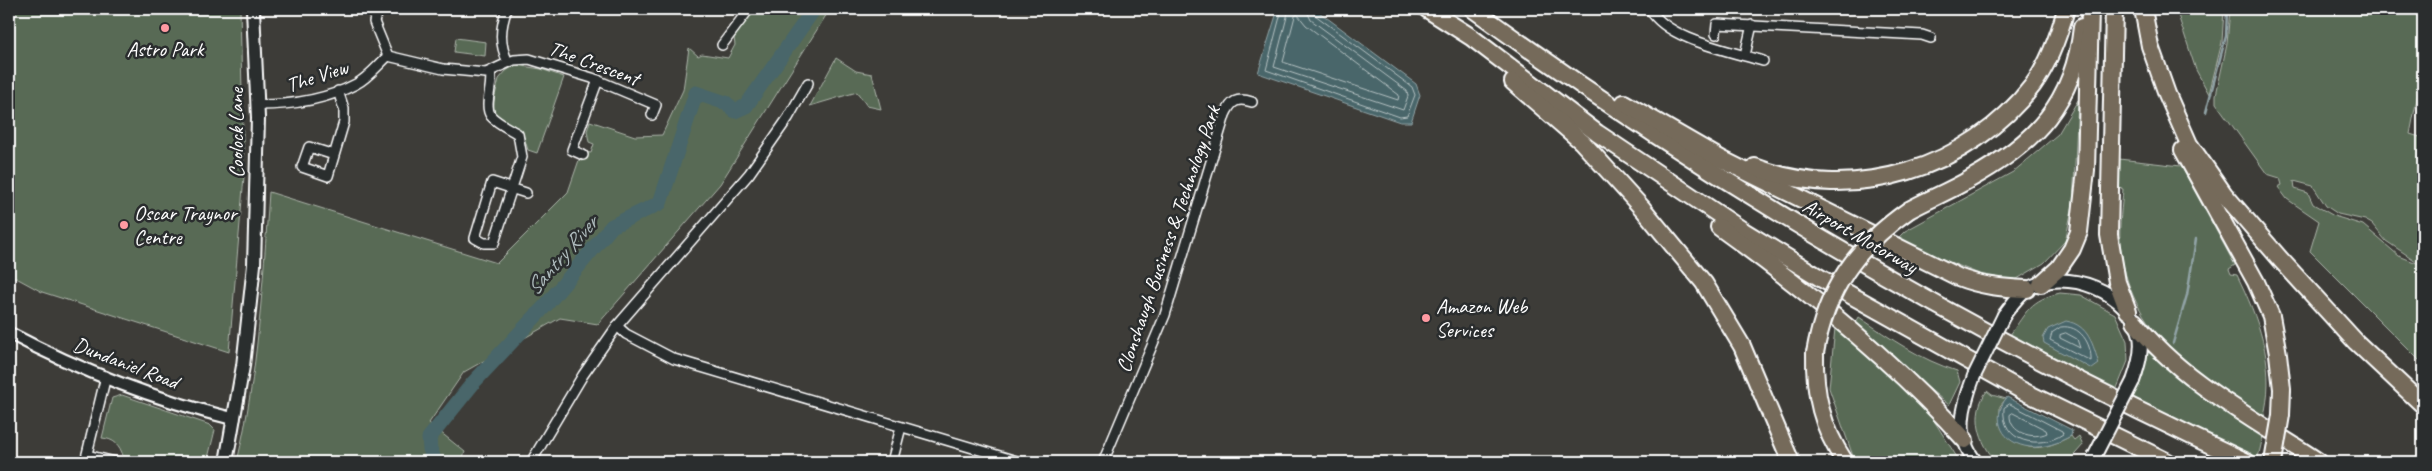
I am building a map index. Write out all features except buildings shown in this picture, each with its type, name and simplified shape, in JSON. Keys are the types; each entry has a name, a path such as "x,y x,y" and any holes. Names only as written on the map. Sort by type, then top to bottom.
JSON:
{"highway":[{"path":"1427,9 1471,37 1597,133 1638,168 1758,255 1803,291 1918,390 1970,454"},
{"name":"Airport Motorway","path":"1473,9 1584,89 1646,130 1748,194 1894,281 2100,392 2247,462"},
{"path":"1693,142 1771,173 1821,181 1879,179 1930,165 1981,135 2007,114 2028,90 2049,57 2060,31 2066,9"},
{"path":"1845,462 1834,446 1820,414 1814,375 1816,353 1826,309 1847,268 1880,232 1909,210 1989,169 2033,136 2068,89 2075,65 2083,9"},
{"path":"1488,19 1568,72 1782,190 1975,284 1999,288 2034,286 2059,268 2072,249 2079,232 2086,160 2090,9"},
{"path":"2114,9 2110,254 2117,282 2132,317 2153,345 2178,368 2319,462"},
{"path":"2135,9 2142,48 2158,98 2209,200 2256,282 2271,316 2282,389 2281,416 2273,462"},
{"path":"2143,9 2150,46 2167,94 2189,144 2224,194 2356,342 2423,404"},
{"path":"1440,19 1450,31 1483,55 1582,142 1643,208 1704,283 1742,346 1791,462"},
{"path":"1597,133 1742,230 1900,324 2021,390 2168,462"}],"main road":[{"name":"Coolock Lane","path":"226,462 249,318 254,265 258,105 253,9"},
{"path":"1970,454 1962,425 1963,407 1974,376 2004,314 2034,286 2058,280 2089,285 2115,299 2132,317 2141,346 2134,381 2092,460"}],"street":[{"path":"378,9 374,22 388,56 443,69 490,72 492,78 488,111 491,117 518,134 522,146 522,157 512,189 494,243 484,243 475,238 492,182 512,189 526,193"},
{"path":"507,9 501,30 502,51 508,62"},
{"path":"722,45 749,9"},
{"path":"1650,9 1663,24 1678,33 1763,60"},
{"path":"1716,34 1717,24 1922,35 1931,38"},
{"path":"1745,55 1752,25"},
{"name":"The View","path":"258,105 284,105 307,102 356,85 388,56"},
{"name":"The Crescent","path":"490,72 508,62 520,59 535,60 598,80 656,106 652,115"},
{"path":"583,154 572,150 598,80"},
{"path":"531,462 579,382 617,326 749,174 788,118 808,83"},
{"path":"334,155 344,122 344,108 338,91"},
{"name":"Clonshaugh Business & Technology Park","path":"1104,462 1165,315 1225,115 1230,104 1236,99 1242,98 1252,102"},
{"path":"617,326 626,334 674,359 1020,462"},
{"name":"Dundaniel Road","path":"9,334 38,348 155,396 234,418"},
{"path":"106,376 86,459 115,462"},
{"path":"892,462 901,427"}],"green space":[{"name":"Oscar Traynor Centre","path":"11,9 240,9 244,176 229,352 42,292 9,274 9,15"},
{"path":"754,9 830,9 720,184 598,324 560,318 464,372 429,423 465,452 461,462 426,462 429,429 425,462 237,462 255,362 269,192 497,263 568,192 579,160 582,161 585,152 591,153 594,144 589,142 587,131 590,121 635,136 662,135 683,90 689,48 698,56 702,54 728,58 735,45 734,38"},
{"path":"2176,9 2224,9 2222,42 2209,94 2196,70"},
{"path":"2230,9 2423,9 2423,79 2420,83 2410,134 2423,138 2423,364 2310,251 2319,221 2287,199 2278,187 2282,185 2280,178 2267,174 2216,103 2227,44","holes":["2294,181 2313,186 2326,206 2338,214 2365,220 2372,224 2386,241 2422,265 2399,256 2363,225 2334,216 2313,204 2308,193 2295,189"]},
{"path":"456,38 486,42 485,56 454,52"},
{"path":"836,58 856,71 872,74 881,109 867,106 857,92 810,106"},
{"path":"515,65 541,69 564,77 537,153 528,150 524,137 517,128 496,116 492,108 499,79"},
{"path":"2078,100 2073,205 2065,241 2044,263 2017,279 1994,280 1896,240 1905,231 2013,172 2058,134"},
{"path":"2119,159 2181,166 2235,265 2229,269 2231,274 2237,275 2258,324 2263,341 2268,375 2265,421 2191,367 2170,348 2151,327 2136,303 2126,275 2120,242 2123,189 2118,188"},
{"path":"2060,293 2081,295 2115,314 2127,341 2128,361 2115,393 2010,335 2025,313 2035,303"},
{"path":"1859,317 1919,355 1957,371 1960,382 1949,405 1854,327"},
{"path":"1835,328 1926,408 1960,462 1858,462 1854,459 1829,388"},
{"path":"2147,351 2264,432 2257,462 2190,427 2131,400 2143,375"},
{"path":"1987,391 1992,395 2006,399 2000,406 2000,425 2025,445 2034,448 2056,443 2071,436 2074,440 2079,436 2083,445 2068,462 1997,462 1985,446 1979,428 1979,409"},
{"path":"122,395 210,425 215,430 207,462 145,462 123,456 116,443 102,438 112,398"}],"water":[{"path":"1278,9 1315,9 1416,84 1420,95 1411,122 1400,122 1258,73"},
{"path":"2066,321 2080,327 2089,337 2099,364 2092,369 2044,343 2043,338 2048,329"},
{"path":"2007,397 2072,430 2071,436 2041,447 2020,445 2012,441 2006,436 1999,422 1999,414"}],"waterway":[{"name":"Santry River","path":"435,462 430,449 429,438 474,382 547,304 612,226 660,203 696,93 726,103 735,111 746,106 814,9"},
{"path":"2206,112 2226,36 2227,9"},
{"path":"2173,343 2187,295 2196,239"}],"place":[{"name":"Astro Park","path":"165,28"},
{"name":"Oscar Traynor Centre","path":"124,225"},
{"name":"Amazon Web Services","path":"1426,318"}]}
